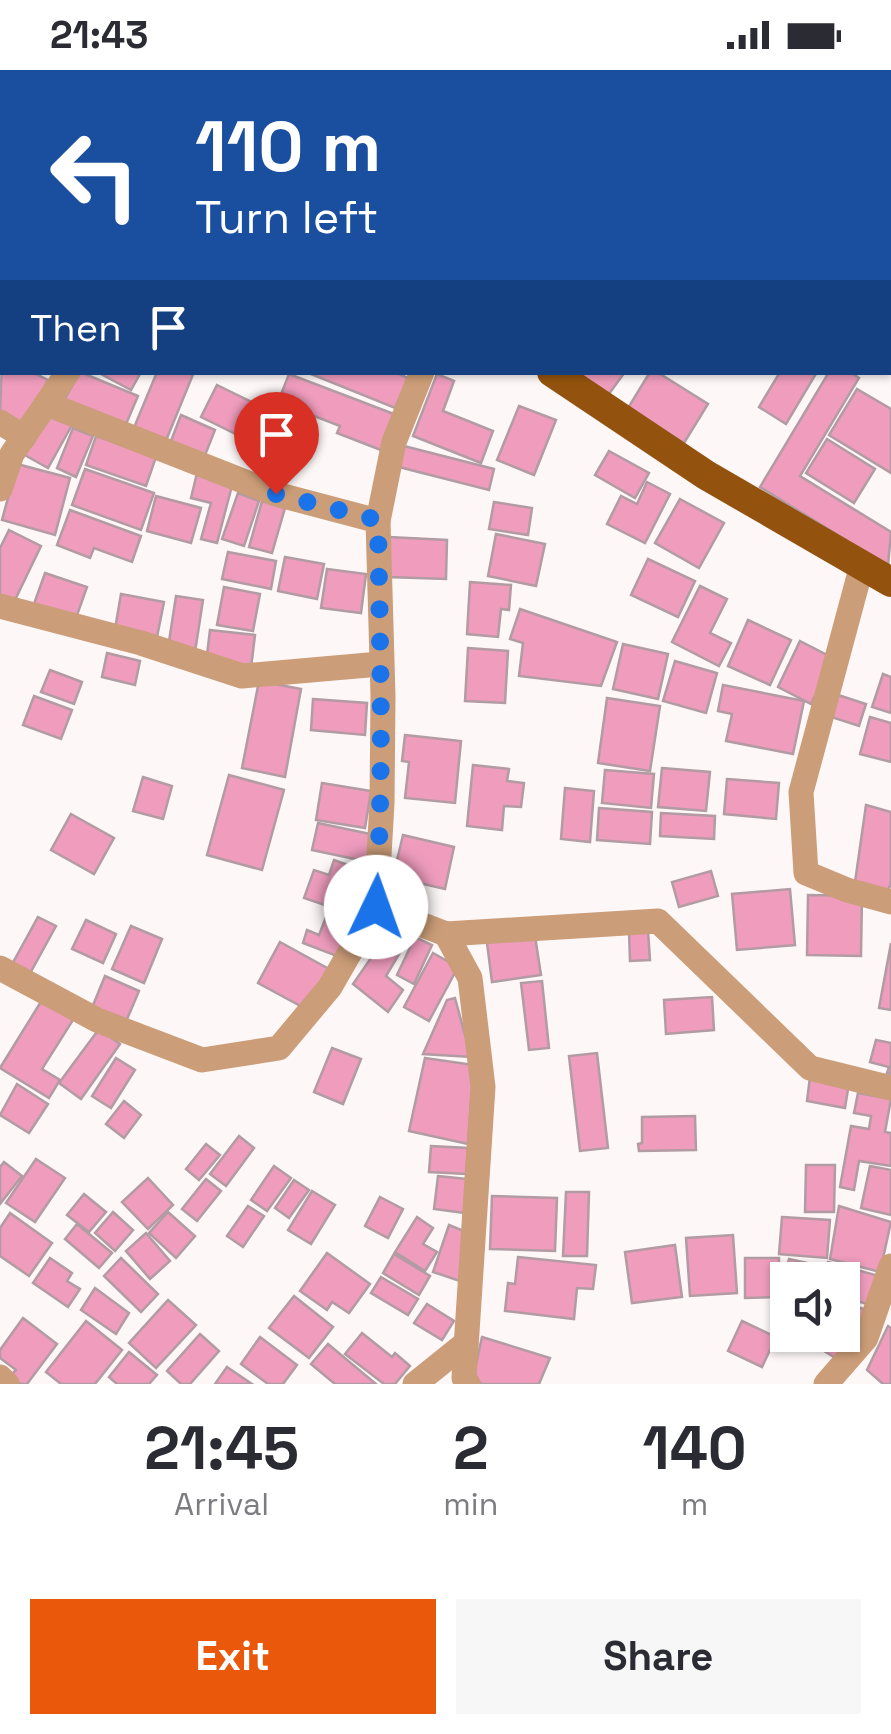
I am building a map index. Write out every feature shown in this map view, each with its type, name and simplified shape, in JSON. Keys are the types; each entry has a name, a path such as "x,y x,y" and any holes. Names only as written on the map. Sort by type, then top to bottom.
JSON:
{"main road":[{"path":"557,375 706,474 891,582"}],"street":[{"path":"0,489 12,454 66,375"},
{"path":"0,968 97,1020 202,1060 279,1048 330,987 376,907 382,804 378,520 394,442 421,375"},
{"path":"47,404 276,494 378,520"},
{"path":"0,422 24,437"},
{"path":"862,566 801,792 806,873 891,902"},
{"path":"0,606 141,643 242,676 380,664"},
{"path":"376,907 446,934 658,921 810,1068 891,1088"},
{"path":"446,934 470,978 483,1087 464,1378 468,1384"},
{"path":"826,1384 866,1338 891,1266"},
{"path":"415,1384 466,1344"},
{"path":"0,1376 7,1384"}],"building":[{"path":"1,375 38,375 48,380 25,424 0,413"},
{"path":"78,375 138,396 124,429 62,404"},
{"path":"103,375 139,375 131,390"},
{"path":"156,375 193,375 165,443 133,430"},
{"path":"292,375 394,414 381,450 337,433 340,426 278,402"},
{"path":"313,375 402,375 408,378 395,408"},
{"path":"437,375 454,381 443,411 493,431 481,463 413,436"},
{"path":"576,375 623,375 606,398"},
{"path":"648,375 662,375 708,404 684,443 628,408"},
{"path":"778,375 815,375 786,424 759,407"},
{"path":"827,375 854,375 859,378 800,476 891,532 888,566 760,487"},
{"path":"217,385 268,410 252,442 201,417"},
{"path":"857,389 891,409 891,473 829,435"},
{"path":"519,406 556,420 534,475 497,460"},
{"path":"47,411 72,425 48,468 23,454"},
{"path":"181,415 215,430 203,460 169,446"},
{"path":"73,428 93,436 76,477 57,468"},
{"path":"96,436 156,457 146,486 86,465"},
{"path":"827,439 875,469 854,503 806,473"},
{"path":"404,446 494,469 489,490 399,467"},
{"path":"609,451 649,473 635,498 595,475"},
{"path":"17,464 70,478 55,535 2,520"},
{"path":"85,469 154,493 141,530 72,505"},
{"path":"197,473 233,482 217,543 201,539 211,503 191,498"},
{"path":"647,482 670,494 645,543 607,524 621,496 637,504"},
{"path":"238,493 259,501 244,546 222,539"},
{"path":"156,496 201,508 191,543 147,531"},
{"path":"680,499 724,523 699,568 655,543"},
{"path":"262,501 285,508 272,553 249,547"},
{"path":"494,502 532,508 528,535 489,529"},
{"path":"70,510 141,536 132,562 94,548 90,558 57,545"},
{"path":"9,530 41,546 14,602 0,595 0,548"},
{"path":"496,534 545,544 536,586 488,576"},
{"path":"389,537 447,540 446,579 388,577"},
{"path":"228,552 276,561 271,589 222,579"},
{"path":"285,557 324,564 317,599 278,591"},
{"path":"648,559 695,581 678,617 631,595"},
{"path":"327,569 366,574 361,613 321,608"},
{"path":"45,573 87,587 76,618 34,604"},
{"path":"470,582 511,585 509,610 501,609 498,637 467,634"},
{"path":"700,586 727,599 710,633 731,643 719,666 672,642"},
{"path":"224,587 260,594 253,631 217,625"},
{"path":"121,594 164,602 157,637 115,629"},
{"path":"176,596 203,600 195,652 168,648"},
{"path":"520,609 617,642 601,686 519,676 523,643 510,639"},
{"path":"748,620 791,640 770,685 728,666"},
{"path":"210,630 255,635 251,668 206,663"},
{"path":"800,641 833,658 811,704 778,687"},
{"path":"623,644 668,654 658,699 613,689"},
{"path":"468,648 508,651 505,703 465,701"},
{"path":"107,653 140,661 135,685 102,677"},
{"path":"675,661 717,673 706,713 663,701"},
{"path":"50,670 82,682 74,704 41,692"},
{"path":"883,674 891,677 891,713 872,707"},
{"path":"259,681 301,689 285,777 242,768"},
{"path":"723,685 804,701 793,754 726,741 732,714 718,711"},
{"path":"832,693 866,704 859,726 825,715"},
{"path":"34,696 72,710 61,739 23,725"},
{"path":"607,698 660,706 650,771 598,763"},
{"path":"313,699 367,703 365,735 311,730"},
{"path":"870,717 891,723 891,762 860,754"},
{"path":"405,735 461,741 455,803 405,798 409,762 402,761"},
{"path":"473,765 509,769 507,781 524,783 521,807 504,806 502,830 467,826"},
{"path":"662,768 710,772 706,811 658,807"},
{"path":"605,770 654,774 651,808 602,803"},
{"path":"229,775 284,790 262,870 207,855"},
{"path":"143,777 172,786 163,819 133,811"},
{"path":"727,779 779,783 776,819 724,814"},
{"path":"322,783 371,791 365,828 316,820"},
{"path":"565,788 594,791 590,842 561,839"},
{"path":"866,805 891,812 891,883 887,894 854,889"},
{"path":"599,808 652,812 650,844 597,840"},
{"path":"661,813 715,816 714,839 660,836"},
{"path":"71,814 114,838 94,874 51,850"},
{"path":"318,823 375,835 369,862 312,850"},
{"path":"403,835 454,847 445,889 393,877"},
{"path":"334,860 370,873 357,916 304,898 314,870 329,875"},
{"path":"711,871 718,896 679,907 672,882"},
{"path":"790,889 795,945 737,950 732,894"},
{"path":"808,895 862,896 861,956 807,955"},
{"path":"329,909 357,920 342,958 303,943 307,930 319,935"},
{"path":"38,917 56,926 28,977 10,968"},
{"path":"86,920 116,934 103,963 72,949"},
{"path":"131,926 162,939 144,983 112,969"},
{"path":"648,930 650,960 630,961 629,931"},
{"path":"389,932 405,944 386,976 403,990 388,1012 353,984"},
{"path":"535,936 541,975 492,982 487,943"},
{"path":"415,937 432,945 414,984 397,975"},
{"path":"280,942 329,969 308,1010 258,983"},
{"path":"891,943 891,1010 879,1008"},
{"path":"433,953 458,967 429,1021 404,1007"},
{"path":"105,976 139,991 125,1024 91,1010"},
{"path":"542,981 549,1048 529,1050 521,983"},
{"path":"712,997 714,1030 666,1034 664,1000"},
{"path":"455,998 471,1057 423,1054 447,1000"},
{"path":"42,1000 73,1020 42,1069 60,1080 49,1098 0,1068"},
{"path":"99,1029 120,1044 81,1099 59,1083"},
{"path":"876,1040 891,1043 891,1074 887,1073 889,1067 870,1062"},
{"path":"332,1048 361,1059 343,1104 314,1092"},
{"path":"597,1053 608,1148 580,1151 569,1056"},
{"path":"116,1058 135,1070 111,1108 92,1096"},
{"path":"425,1058 474,1065 468,1144 409,1131"},
{"path":"810,1077 849,1083 845,1108 807,1101"},
{"path":"17,1084 48,1104 29,1133 0,1115"},
{"path":"858,1093 891,1099 885,1132 891,1133 891,1166 859,1161 854,1190 840,1187 851,1126 869,1129 871,1116 854,1113"},
{"path":"124,1101 141,1115 124,1138 106,1124"},
{"path":"695,1116 696,1150 639,1151 642,1117"},
{"path":"239,1136 254,1148 226,1186 210,1174"},
{"path":"206,1144 220,1155 199,1180 186,1169"},
{"path":"431,1146 468,1148 466,1174 429,1172"},
{"path":"36,1159 65,1178 35,1222 6,1203"},
{"path":"4,1162 22,1176 0,1204 0,1167"},
{"path":"806,1165 835,1165 834,1212 805,1212"},
{"path":"274,1166 291,1178 267,1211 251,1200"},
{"path":"870,1166 891,1170 891,1215 861,1208"},
{"path":"438,1176 468,1179 465,1213 434,1209"},
{"path":"148,1178 173,1205 148,1229 122,1202"},
{"path":"206,1179 221,1191 197,1221 182,1209"},
{"path":"294,1180 309,1190 289,1218 275,1208"},
{"path":"312,1191 335,1205 311,1244 288,1230"},
{"path":"566,1192 589,1192 587,1256 563,1256"},
{"path":"84,1194 106,1212 89,1232 67,1215"},
{"path":"492,1196 557,1198 555,1251 490,1249"},
{"path":"380,1197 403,1209 388,1238 365,1226"},
{"path":"248,1206 264,1216 243,1247 227,1236"},
{"path":"839,1206 891,1222 880,1272 860,1267 860,1262 830,1259"},
{"path":"113,1212 133,1230 115,1251 95,1233"},
{"path":"168,1212 195,1236 176,1258 149,1233"},
{"path":"10,1213 52,1243 29,1276 0,1256 0,1228"},
{"path":"417,1217 433,1228 423,1244 437,1252 425,1271 395,1252"},
{"path":"782,1217 830,1220 827,1258 779,1254"},
{"path":"77,1224 112,1253 99,1268 65,1239"},
{"path":"449,1225 464,1231 463,1282 433,1272"},
{"path":"146,1233 170,1261 150,1279 126,1251"},
{"path":"733,1235 737,1293 690,1296 686,1238"},
{"path":"675,1245 682,1297 632,1303 625,1252"},
{"path":"327,1253 370,1284 349,1313 332,1302 327,1310 300,1291"},
{"path":"394,1254 430,1276 419,1295 383,1273"},
{"path":"518,1257 596,1265 593,1289 577,1288 574,1319 505,1311 508,1283 515,1284"},
{"path":"50,1258 72,1273 67,1281 80,1289 68,1307 33,1283"},
{"path":"121,1258 158,1294 141,1312 104,1276"},
{"path":"745,1258 779,1258 779,1262 770,1262 770,1297 745,1298"},
{"path":"860,1271 879,1276 871,1305 860,1302"},
{"path":"381,1277 418,1299 408,1315 371,1293"},
{"path":"95,1288 129,1313 116,1334 81,1310"},
{"path":"294,1296 333,1327 309,1358 269,1328"},
{"path":"168,1300 196,1325 156,1368 129,1343"},
{"path":"427,1304 454,1321 442,1340 414,1323"},
{"path":"860,1308 870,1311 860,1328"},
{"path":"23,1318 57,1344 27,1384 10,1376 16,1370 0,1358 0,1350"},
{"path":"86,1321 122,1350 95,1384 61,1384 46,1372"},
{"path":"742,1321 770,1334 770,1350 762,1367 728,1351"},
{"path":"888,1326 891,1384 883,1384 867,1370"},
{"path":"362,1333 410,1366 395,1384 384,1384 345,1354"},
{"path":"200,1334 219,1351 190,1384 181,1384 167,1371"},
{"path":"260,1337 297,1365 283,1384 268,1384 241,1364"},
{"path":"482,1337 550,1358 539,1384 482,1384 473,1378"},
{"path":"328,1344 376,1384 335,1384 311,1364"},
{"path":"129,1352 157,1375 149,1384 117,1384 109,1377"},
{"path":"826,1352 845,1352 840,1361"},
{"path":"227,1367 252,1384 215,1384"}],"route":[{"path":"276,494 378,520 383,696 376,907"}]}
